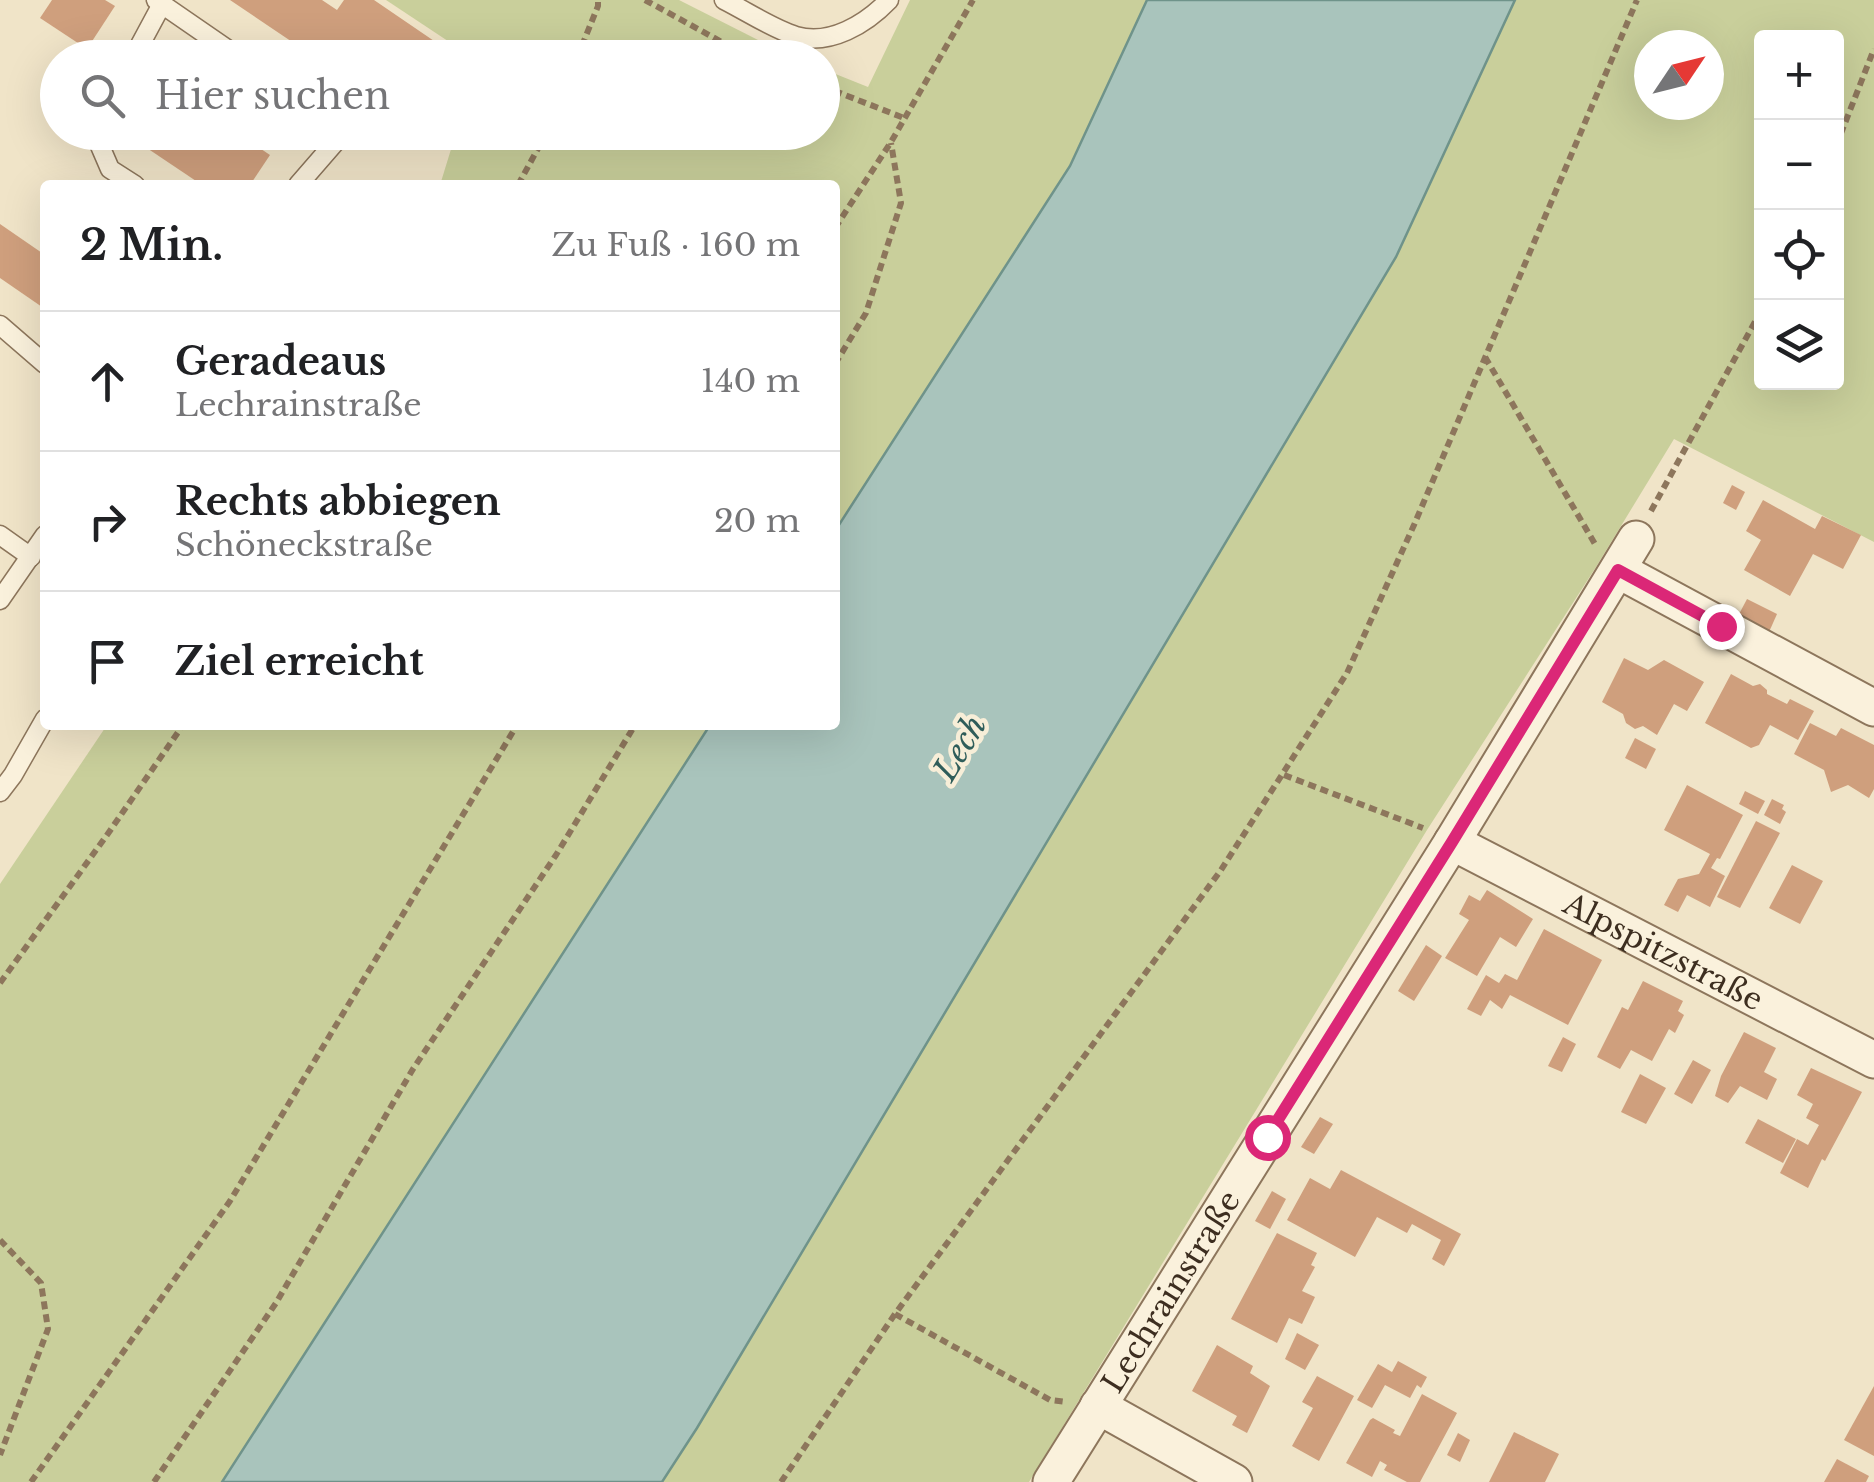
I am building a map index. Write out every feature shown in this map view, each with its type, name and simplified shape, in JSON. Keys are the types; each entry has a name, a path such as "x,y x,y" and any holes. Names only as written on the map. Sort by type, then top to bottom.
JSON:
{"street":[{"name":"Lechrainstraße","path":"1051,1482 1452,842 1636,539"},
{"path":"1618,570 1874,708"},
{"name":"Alpspitzstraße","path":"1452,842 1874,1060"},
{"path":"1098,1406 1234,1482"}],"lane":[{"path":"724,0 797,36 827,38 870,18 889,0"},
{"path":"141,40 158,2 214,40"},
{"path":"102,150 110,169 127,180"},
{"path":"302,180 328,150"},
{"path":"0,325 40,360"},
{"path":"0,535 31,558"},
{"path":"0,600 40,543"},
{"path":"0,792 40,727"}],"path":[{"path":"584,40 598,0"},
{"path":"645,0 718,40"},
{"path":"840,220 973,0"},
{"path":"781,1482 895,1314 1209,886 1348,673 1637,0"},
{"path":"1844,126 1874,50"},
{"path":"840,93 904,118"},
{"path":"840,356 866,313 901,203 890,142"},
{"path":"521,180 538,150"},
{"path":"1636,539 1754,324"},
{"path":"1485,356 1608,565 1618,570"},
{"path":"0,983 179,730"},
{"path":"30,1482 230,1200 514,730"},
{"path":"154,1482 276,1303 412,1070 556,855 632,730"},
{"path":"1284,775 1452,842"},
{"path":"0,1240 41,1283 48,1329 0,1456"},
{"path":"895,1314 1050,1400 1098,1406"}],"green space":[{"path":"386,0 679,0 758,40 446,40"},
{"path":"910,0 1147,0 1070,166 840,530 840,180 442,180 451,150 840,150 840,76 868,87"},
{"path":"1515,0 1874,0 1874,542 1674,439 1427,830 1029,1482 662,1482 1396,257"},
{"path":"104,730 713,730 232,1482 0,1482 0,884"}],"water":[{"name":"Lech","path":"1147,0 1515,0 1396,257 662,1482 222,1482 707,730 840,730 840,523 1070,166"}],"building":[{"path":"52,0 105,0 115,6 93,40 73,40 40,18"},
{"path":"230,0 322,0 337,10 344,0 374,0 433,40 289,40"},
{"path":"150,150 263,150 270,155 253,180 195,180"},
{"path":"0,224 40,252 40,306 0,278"},
{"path":"1732,485 1745,492 1736,510 1723,503"},
{"path":"1763,500 1815,529 1822,516 1861,535 1843,569 1813,554 1790,596 1744,570 1761,540 1746,531"},
{"path":"1747,599 1777,614 1769,632 1738,616"},
{"path":"1624,658 1648,670 1664,660 1704,682 1687,711 1674,704 1657,735 1643,726 1635,729 1626,723 1623,714 1602,702"},
{"path":"1731,674 1753,686 1760,684 1767,694 1787,704 1790,699 1814,711 1798,740 1770,725 1759,745 1751,748 1705,723"},
{"path":"1810,723 1836,736 1841,728 1874,745 1874,789 1869,798 1848,785 1831,792 1824,770 1794,754"},
{"path":"1635,738 1656,749 1646,769 1625,758"},
{"path":"1687,785 1743,815 1720,859 1711,868 1725,876 1710,907 1687,895 1678,912 1664,905 1678,879 1699,874 1710,854 1664,830"},
{"path":"1745,791 1765,801 1758,814 1739,804"},
{"path":"1772,799 1784,805 1782,809 1786,812 1780,824 1764,815"},
{"path":"1756,821 1780,833 1740,908 1717,897"},
{"path":"1792,865 1823,881 1800,924 1769,908"},
{"path":"1487,890 1533,919 1516,947 1500,937 1477,976 1445,958 1469,920 1459,914 1469,895 1480,901"},
{"path":"1544,929 1602,960 1568,1025 1510,995 1502,1009 1490,1000 1481,1016 1467,1009 1486,975 1499,983 1505,974 1517,980"},
{"path":"1426,945 1442,956 1414,1001 1398,991"},
{"path":"1643,981 1683,1001 1678,1011 1684,1015 1675,1033 1669,1029 1652,1061 1631,1050 1620,1069 1597,1057 1622,1007 1628,1010"},
{"path":"1744,1032 1776,1048 1764,1072 1777,1079 1767,1100 1740,1086 1728,1103 1715,1096"},
{"path":"1563,1037 1576,1044 1562,1072 1548,1066"},
{"path":"1693,1060 1711,1070 1692,1104 1674,1094"},
{"path":"1811,1068 1862,1092 1808,1188 1780,1173 1797,1139 1808,1145 1819,1125 1806,1118 1813,1104 1797,1095"},
{"path":"1640,1074 1666,1088 1646,1124 1621,1112"},
{"path":"1320,1117 1333,1124 1314,1154 1301,1147"},
{"path":"1758,1119 1796,1139 1783,1163 1745,1143"},
{"path":"1341,1170 1461,1234 1444,1266 1432,1259 1441,1240 1412,1224 1407,1233 1377,1217 1355,1257 1287,1220 1310,1178 1330,1189"},
{"path":"1272,1191 1286,1199 1270,1229 1255,1221"},
{"path":"1277,1233 1317,1253 1311,1265 1315,1267 1302,1291 1315,1297 1302,1324 1289,1318 1277,1343 1231,1319"},
{"path":"1297,1333 1319,1345 1305,1370 1285,1359"},
{"path":"1217,1345 1253,1366 1250,1373 1270,1386 1247,1433 1232,1425 1237,1416 1192,1391"},
{"path":"1398,1361 1427,1377 1421,1388 1417,1385 1410,1398 1385,1385 1372,1408 1357,1400 1378,1364 1392,1372"},
{"path":"1317,1376 1354,1396 1319,1461 1292,1446 1313,1408 1302,1402"},
{"path":"1874,1386 1874,1456 1844,1440"},
{"path":"1422,1394 1457,1413 1420,1482 1407,1482 1384,1470 1387,1465 1380,1461 1372,1477 1346,1463 1373,1418 1400,1436"},
{"path":"1514,1432 1559,1454 1545,1482 1489,1482"},
{"path":"1458,1433 1470,1440 1460,1462 1447,1455"},
{"path":"1837,1459 1869,1476 1866,1482 1824,1482"}],"route":[{"path":"1267,1137 1618,570 1721,626"}]}
